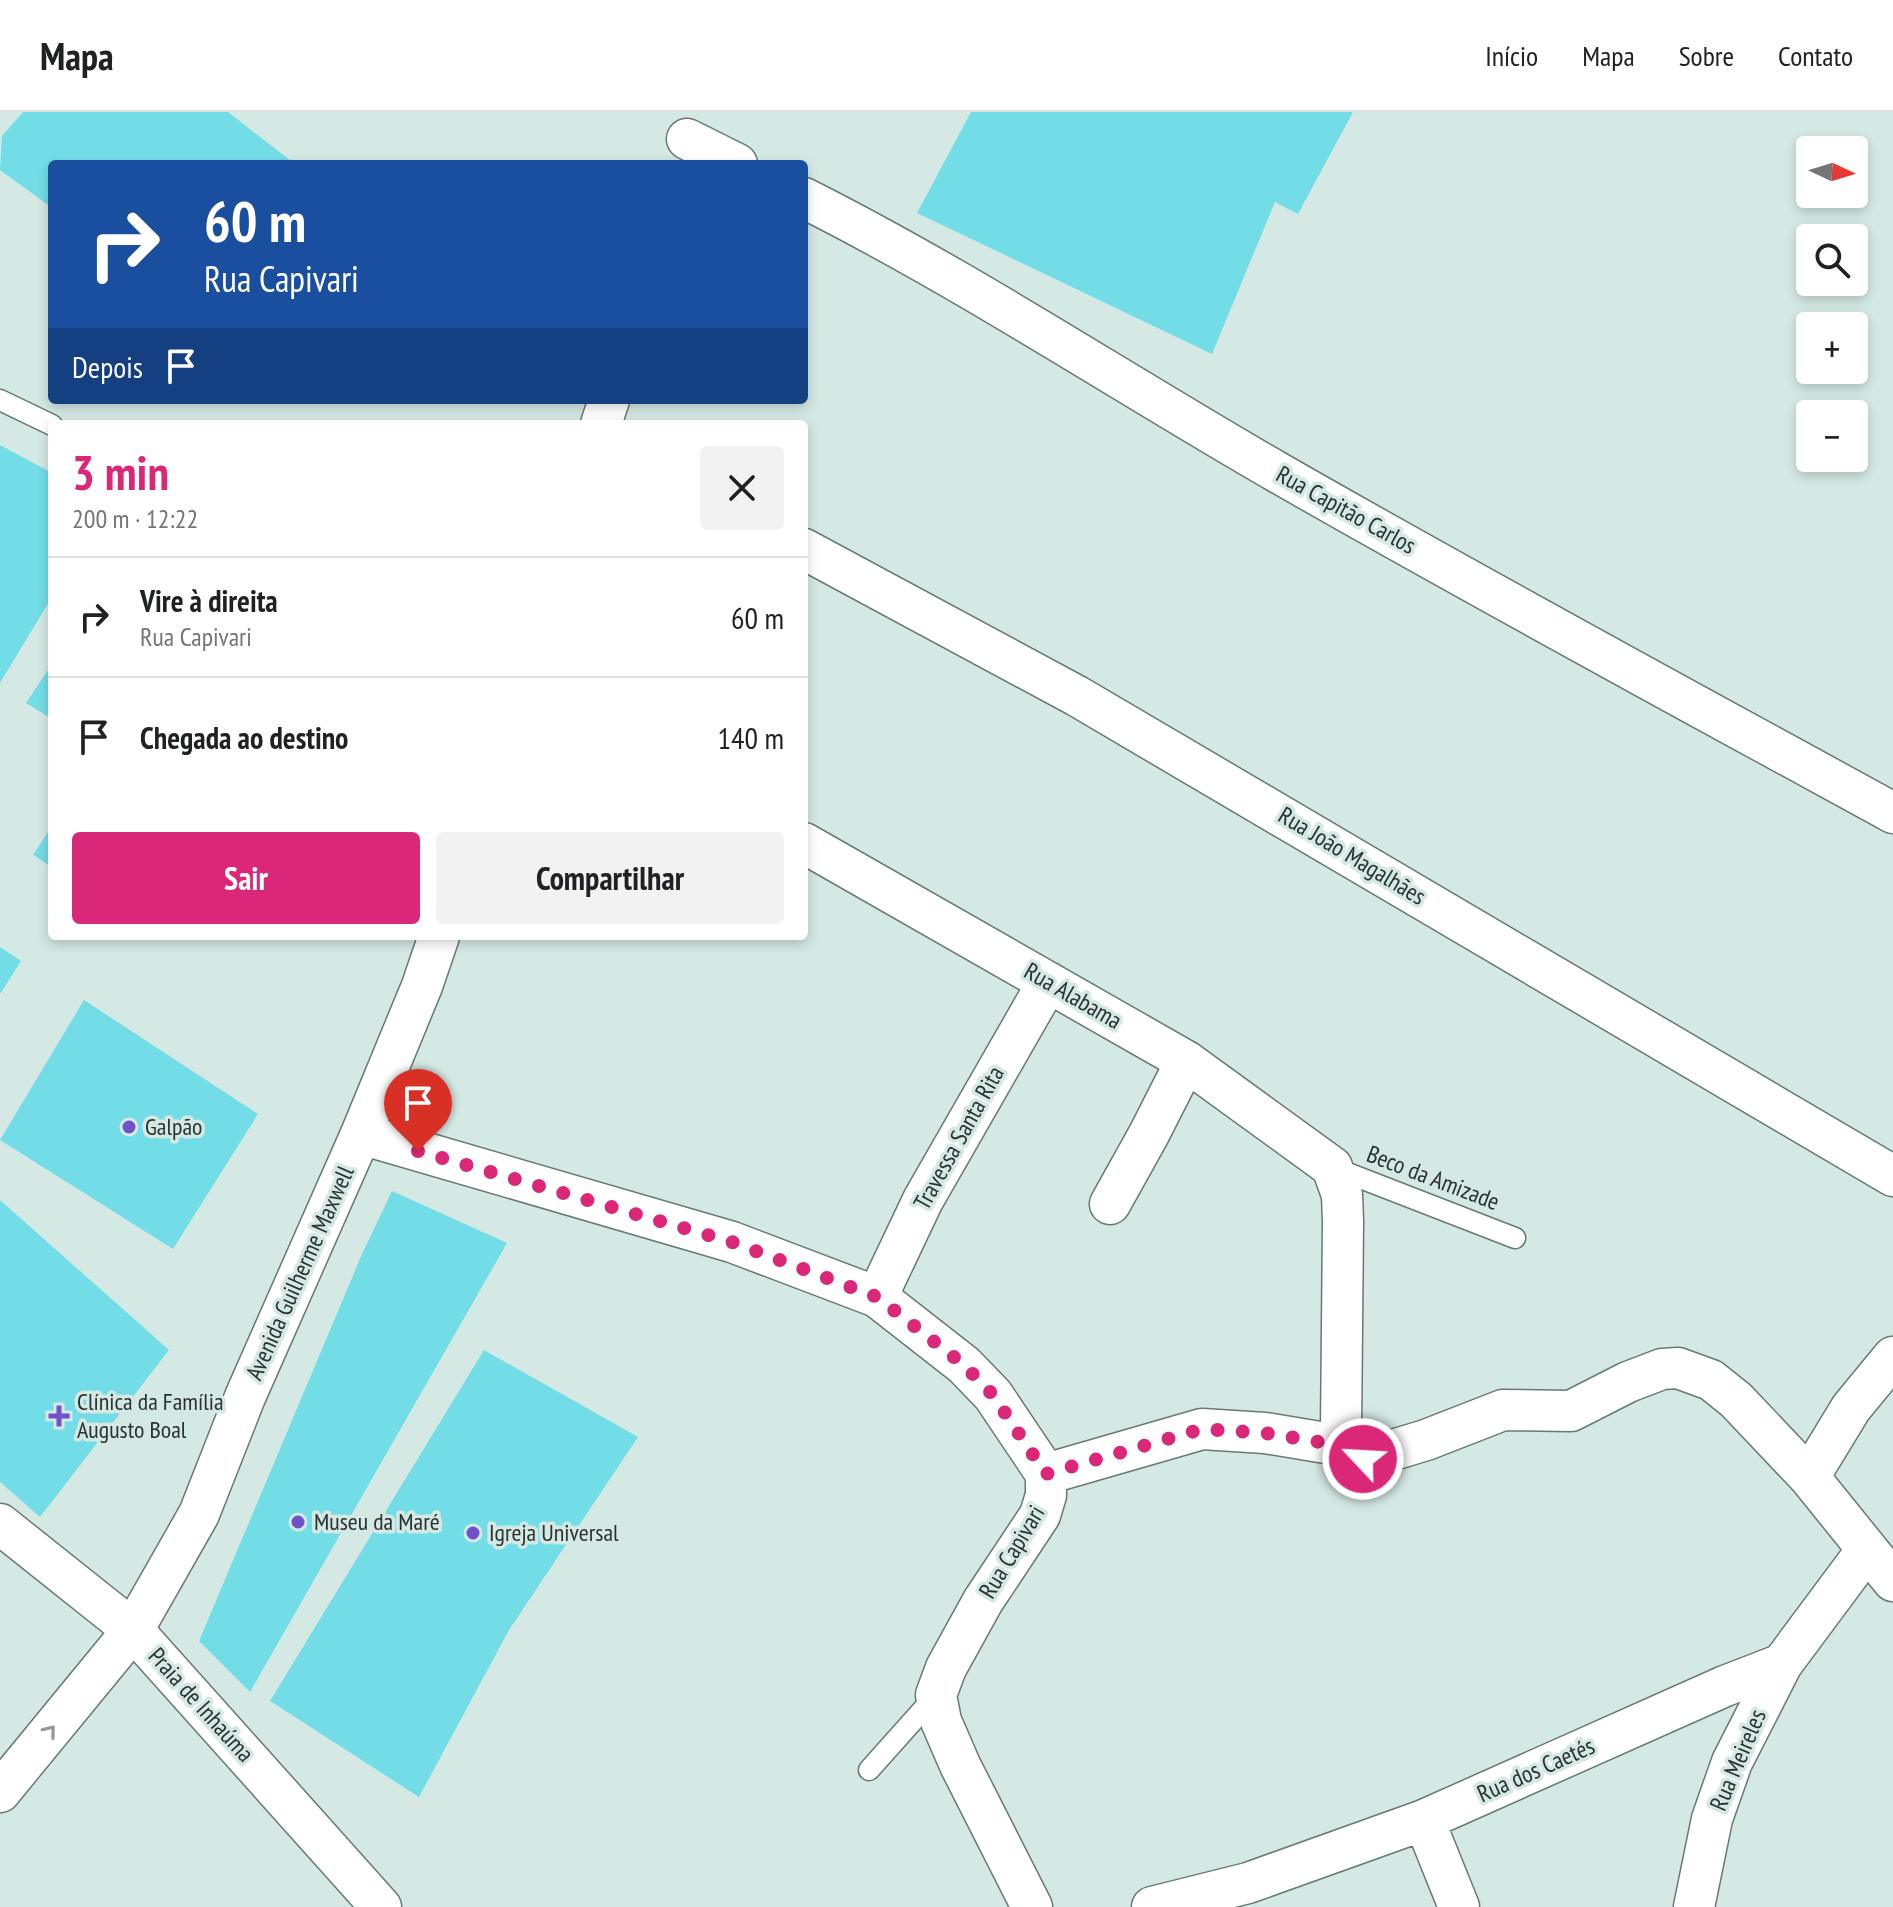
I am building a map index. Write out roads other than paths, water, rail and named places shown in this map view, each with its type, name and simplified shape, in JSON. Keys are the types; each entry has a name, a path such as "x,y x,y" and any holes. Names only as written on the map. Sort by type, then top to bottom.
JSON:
{"street":[{"path":"687,138 729,160"},
{"name":"Rua Capitão Carlos","path":"808,200 860,226 1006,310 1277,472 1893,813"},
{"name":"Rua João Magalhães","path":"808,551 946,623 1142,733 1893,1176"},
{"name":"Rua Alabama","path":"808,845 1186,1061 1332,1167"},
{"name":"Avenida Guilherme Maxwell","path":"0,1792 133,1630 199,1514 245,1397 361,1134 438,940"},
{"name":"Travessa Santa Rita","path":"877,1297 923,1200 1048,982"},
{"path":"1110,1204 1186,1061"},
{"name":"Rua Capivari","path":"361,1134 732,1242 877,1297 974,1375 993,1395 1046,1474 1046,1495 1040,1515 983,1601 946,1668 936,1695"},
{"path":"1332,1167 1342,1195 1341,1432 1344,1446 1351,1457 1363,1459 1426,1440 1503,1410 1571,1411 1628,1382 1662,1369 1678,1368 1696,1372 1736,1400 1809,1477 1893,1581"},
{"path":"1809,1477 1851,1408 1893,1357"},
{"path":"1046,1474 1202,1429 1265,1433 1344,1446"},
{"name":"Praia de Inhaúma","path":"0,1524 133,1630 381,1907"},
{"path":"1782,1664 1866,1551"},
{"name":"Rua dos Caetés","path":"1152,1907 1248,1883 1424,1820 1725,1686 1782,1664"},
{"name":"Rua Meireles","path":"1694,1907 1712,1819 1732,1762 1782,1664"},
{"path":"936,1695 941,1721 955,1754 1032,1907"},
{"path":"1424,1820 1459,1907"}],"lane":[{"path":"0,400 48,423"},
{"name":"Beco da Amizade","path":"1332,1167 1515,1238"},
{"path":"869,1770 936,1695"}],"place":[{"name":"Galpão","path":"129,1127"},
{"name":"Clínica da Família Augusto Boal","path":"59,1416"},
{"name":"Museu da Maré","path":"298,1522"},
{"name":"Igreja Universal","path":"473,1533"}]}
